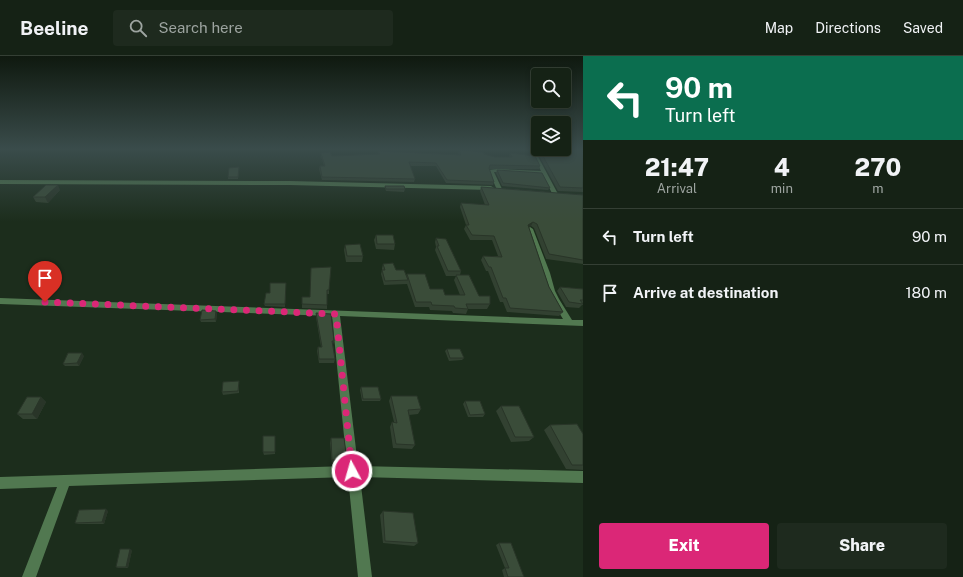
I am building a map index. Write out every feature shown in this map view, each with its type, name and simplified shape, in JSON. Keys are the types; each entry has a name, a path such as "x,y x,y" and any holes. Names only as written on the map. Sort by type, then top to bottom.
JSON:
{"street":[{"path":"492,173 499,189"},
{"path":"544,173 555,194"},
{"path":"0,182 290,183 462,186 506,190"},
{"path":"548,193 562,194"},
{"path":"530,229 551,291 570,323"},
{"path":"0,301 120,304 583,323"},
{"path":"336,314 352,471 365,577"},
{"path":"0,483 352,471 583,477"},
{"path":"29,577 65,481"}],"building":[{"path":"228,173 238,173 238,177 228,177"},
{"path":"321,173 413,173 415,179 322,177"},
{"path":"443,173 491,173 494,182 447,180"},
{"path":"499,173 542,173 550,188 503,183"},
{"path":"552,173 583,173 583,188 560,187"},
{"path":"46,185 58,185 45,197 33,197"},
{"path":"385,186 404,186 405,189 386,189"},
{"path":"481,187 583,195 583,260 549,254 537,224 533,222 528,225 549,287 563,312 510,308 506,298 503,298 491,267 489,267 483,256 502,257 494,236 472,235 466,225 469,225 461,203 489,205"},
{"path":"376,235 393,235 395,244 377,244"},
{"path":"436,238 446,239 461,271 448,271 437,246 439,246"},
{"path":"360,244 363,256 347,256 345,245"},
{"path":"393,263 396,270 404,270 408,280 385,281 382,270 385,270 383,264"},
{"path":"331,267 329,290 327,290 327,305 302,304 302,297 310,297 311,268"},
{"path":"407,274 425,274 430,289 443,289 445,295 465,295 456,275 469,275 479,296 490,296 490,304 466,304 468,309 455,308 454,306 432,305 431,302 416,302"},
{"path":"270,283 286,283 285,304 264,304 266,293 270,293"},
{"path":"560,287 583,289 583,300 580,300 583,304 569,302"},
{"path":"202,310 216,311 215,319 200,320"},
{"path":"316,313 331,314 334,341 332,341 335,359 319,359 318,347 322,347"},
{"path":"447,349 460,349 464,358 450,358"},
{"path":"68,353 82,353 77,363 63,364"},
{"path":"239,381 238,391 222,392 223,382"},
{"path":"361,387 378,387 381,399 363,399"},
{"path":"391,396 417,396 421,409 408,410 415,445 396,444 392,422 397,423"},
{"path":"27,397 41,397 32,414 17,414"},
{"path":"465,401 480,401 485,414 470,415"},
{"path":"501,406 519,406 534,437 515,437"},
{"path":"577,424 583,434 583,465 572,465 550,425"},
{"path":"263,436 275,436 275,452 263,452"},
{"path":"331,438 344,438 347,460 332,460"},
{"path":"106,509 102,522 75,523 79,510"},
{"path":"383,511 413,513 418,543 385,541"},
{"path":"499,543 511,543 524,577 508,577 505,568 509,568"},
{"path":"120,549 130,549 126,567 116,567"}],"route":[{"path":"45,302 336,314 352,471"}]}
